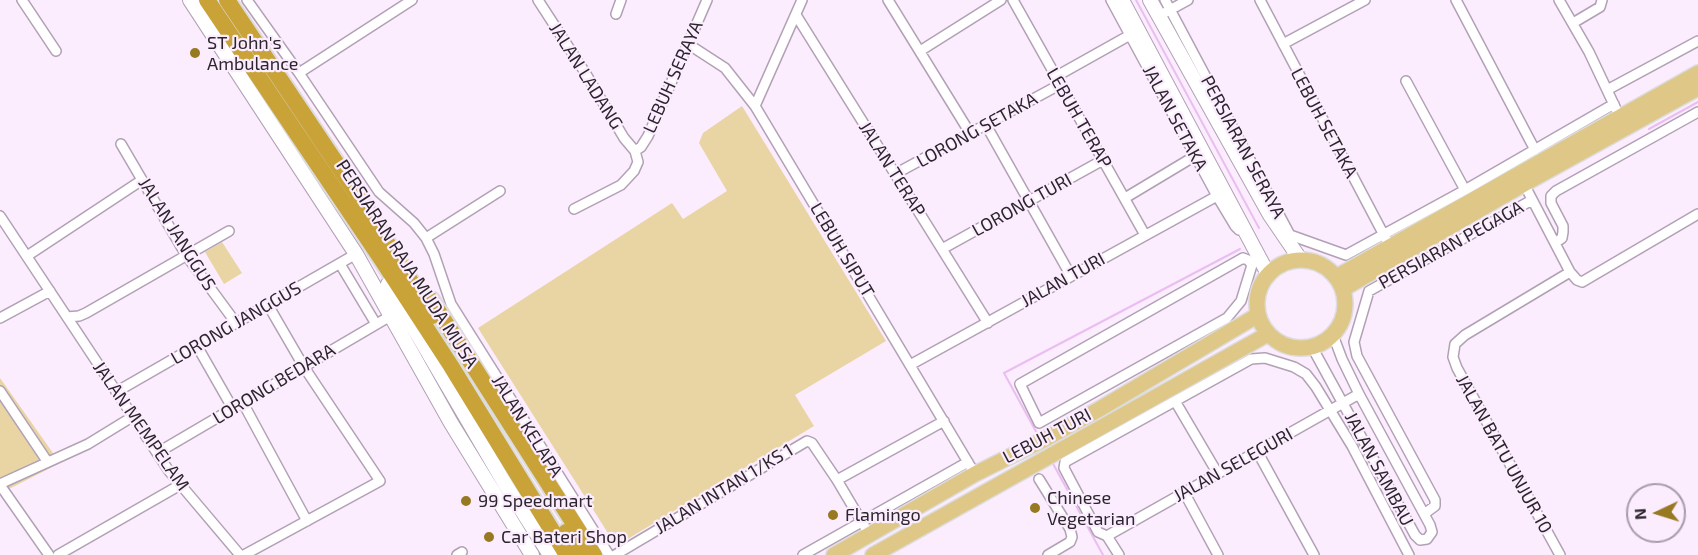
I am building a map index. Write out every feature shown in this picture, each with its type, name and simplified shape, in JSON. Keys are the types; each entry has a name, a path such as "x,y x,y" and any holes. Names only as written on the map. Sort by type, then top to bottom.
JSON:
{"highway":[{"name":"PERSIARAN RAJA MUDA MUSA","path":"207,0 455,363 580,555"},
{"name":"PERSIARAN RAJA MUDA MUSA","path":"227,0 357,194 567,555"},
{"path":"357,194 380,220 574,513 594,555"}],"main road":[{"path":"190,0 356,254 451,423 550,555"},
{"name":"PERSIARAN SERAYA","path":"1122,0 1268,274"},
{"name":"PERSIARAN SERAYA","path":"1150,0 1164,13 1270,215 1300,259"},
{"name":"PERSIARAN PEGAGA","path":"1340,283 1387,240 1698,73"},
{"name":"PERSIARAN PEGAGA","path":"1340,283 1524,184 1619,116 1698,88"},
{"path":"354,218 500,488 532,555"},
{"path":"1300,259 1314,261 1326,267 1340,283 1346,302 1341,325 1333,335 1324,343 1300,349 1277,342 1268,334 1258,315 1257,300 1260,286 1268,274 1277,266 1300,259"},
{"name":"LEBUH TURI","path":"834,555 866,527 905,514 972,468 1047,438 1258,315"},
{"name":"LEBUH TURI","path":"880,553 1054,459 1106,424 1268,334"},
{"path":"880,553 880,540 886,530 905,514"}],"street":[{"path":"22,0 56,51"},
{"name":"JALAN KELAPA","path":"247,0 379,192 414,223 426,238 434,254 451,304 574,513 609,555"},
{"path":"299,73 397,4 412,0"},
{"name":"JALAN LADANG","path":"538,0 624,138 635,151"},
{"path":"616,14 621,0"},
{"name":"LEBUH SERAYA","path":"635,151 641,147 648,136 707,0"},
{"path":"755,106 802,0"},
{"path":"888,0 970,133"},
{"path":"920,51 1002,0"},
{"name":"LEBUH TERAP","path":"1014,0 1057,81 1145,235"},
{"name":"JALAN SETAKA","path":"1111,0 1217,196 1235,226 1239,230 1244,230"},
{"name":"PERSIARAN SERAYA","path":"1165,0 1164,13 1290,235 1346,255 1387,240 1465,190 1535,150 1619,116"},
{"path":"1164,13 1188,0"},
{"name":"LEBUH SETAKA","path":"1260,0 1387,240"},
{"path":"1283,44 1365,0"},
{"path":"1456,0 1535,150"},
{"path":"1559,0 1573,23 1619,116"},
{"path":"1573,23 1600,7 1602,0"},
{"name":"JALAN TERAP","path":"796,15 988,322"},
{"name":"LORONG SETAKA","path":"895,174 986,125 1130,35"},
{"path":"1607,90 1698,41"},
{"name":"LEBUH SIPUT","path":"688,44 725,68 755,106 972,468"},
{"path":"1406,81 1465,190"},
{"name":"PERSIARAN PEGAGA","path":"1555,243 1562,238 1563,232 1563,226 1551,204 1551,196 1556,191 1698,112"},
{"path":"986,125 1071,276"},
{"name":"JALAN JANGGUS","path":"122,144 186,255 236,323"},
{"path":"574,209 621,185 634,171 638,162 635,151"},
{"path":"1125,198 1195,156"},
{"name":"LORONG TURI","path":"942,249 1103,160"},
{"path":"27,256 142,180"},
{"path":"1524,184 1570,272 1582,282 1698,214"},
{"path":"426,238 500,191"},
{"name":"JALAN TURI","path":"910,365 1217,196"},
{"name":"PERSIARAN PEGAGA","path":"1424,514 1436,506 1435,500 1357,356 1354,342 1369,291 1532,200"},
{"name":"JALAN MEMPELAM","path":"2,223 27,256 157,453 180,485 240,555"},
{"path":"67,317 86,313 229,231"},
{"name":"LORONG JANGGUS","path":"116,392 356,254"},
{"path":"1238,259 1248,260 1252,265 1241,300 1227,318 1090,395 1040,423 1019,385 1238,259"},
{"path":"340,264 376,324"},
{"name":"JALAN BATU UNJUR 10","path":"1560,555 1453,357 1455,344 1464,335 1570,272"},
{"path":"0,318 50,291"},
{"path":"244,555 380,481 304,367 268,305"},
{"name":"LORONG BEDARA","path":"157,453 392,315"},
{"name":"JALAN SAMBAU","path":"1312,347 1415,535 1420,540 1427,539 1432,532 1424,514 1359,394 1333,335"},
{"path":"197,346 233,409"},
{"name":"LEBUH TURI","path":"1054,459 1175,401 1251,359 1265,358 1294,367 1306,374 1331,409 1409,555"},
{"path":"0,391 46,461"},
{"name":"JALAN SELEGURI","path":"1107,536 1359,394"},
{"path":"1090,395 1106,424"},
{"path":"1175,401 1218,474"},
{"path":"243,403 287,480 307,521"},
{"path":"49,555 0,484 46,461 88,444 132,417"},
{"path":"944,422 837,480 866,527 972,468"},
{"name":"JALAN INTAN 1/KS 1","path":"615,555 802,442 812,442 837,480"},
{"path":"1257,451 1314,555"},
{"path":"1054,459 1064,468 1098,532 1107,536 1119,555"},
{"path":"1039,478 1070,529 1072,537 1070,542 1048,555"},
{"path":"58,555 180,485"},
{"path":"1184,492 1218,555"},
{"name":"LEBUH TURI","path":"803,555 866,527"}],"shaded area":[{"path":"742,106 886,341 795,395 814,426 626,540 613,541 478,328 672,203 683,219 727,191 699,143 703,133"},
{"path":"222,242 242,273 224,284 205,252"},
{"path":"0,378 60,463 1,493 0,491"}],"waterway":[{"path":"1136,0 1259,228"},
{"path":"1649,129 1698,102"},
{"path":"1039,437 1004,373 1240,249"},
{"path":"1051,460 1103,555"}],"place":[{"name":"ST John's Ambulance","path":"195,53"},
{"name":"99 Speedmart","path":"466,501"},
{"name":"Chinese Vegetarian","path":"1035,508"},
{"name":"Flamingo","path":"833,515"},
{"name":"Car Bateri Shop","path":"489,537"}]}
